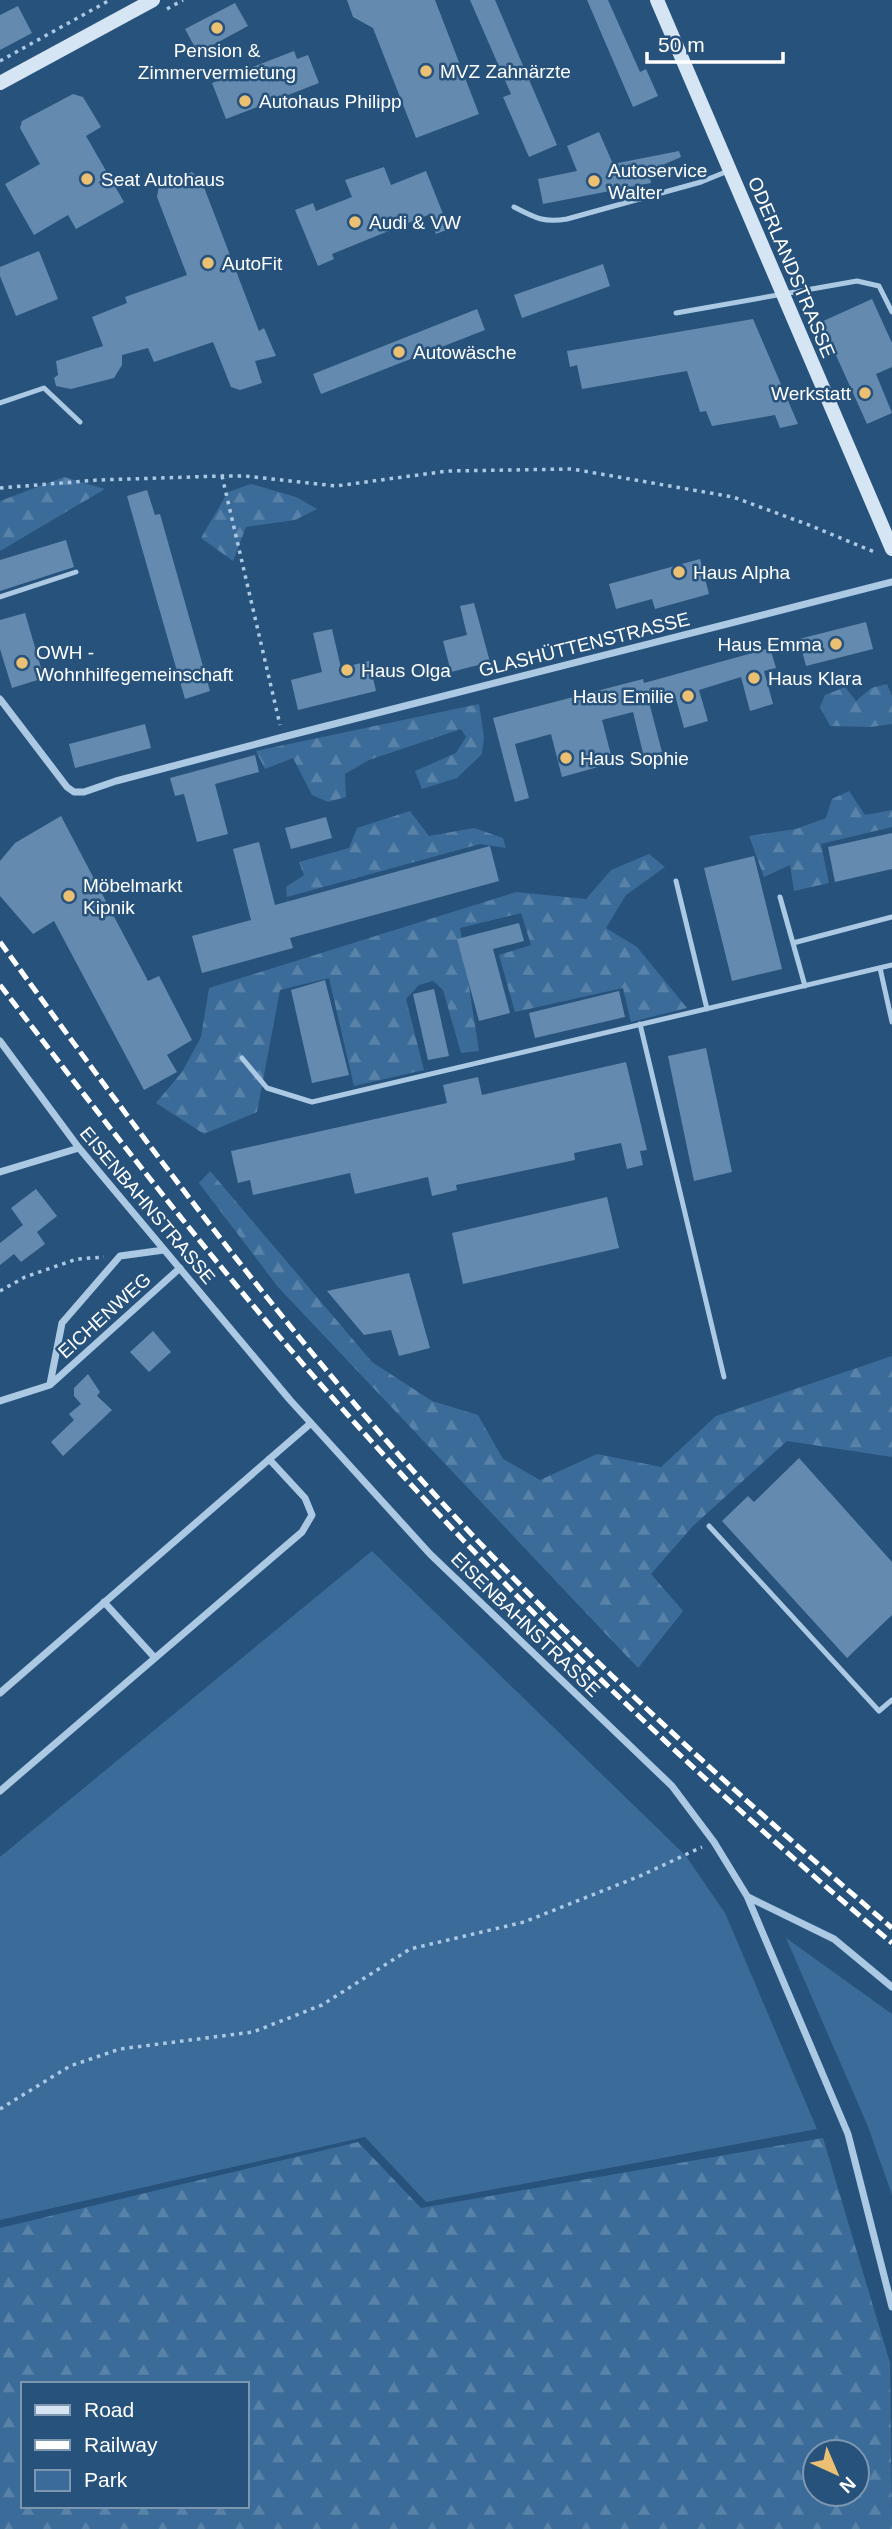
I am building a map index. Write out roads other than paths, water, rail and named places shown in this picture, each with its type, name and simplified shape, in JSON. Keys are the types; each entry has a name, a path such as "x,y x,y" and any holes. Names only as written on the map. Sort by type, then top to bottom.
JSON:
{"street":[{"path":"0,83 153,0"},
{"name":"ODERLANDSTRASSE","path":"657,0 783,293 886,552"},
{"name":"GLASHÜTTENSTRASSE","path":"0,699 46,761 74,792 84,793 116,781 283,737 892,582"},
{"name":"EISENBAHNSTRASSE","path":"0,1041 79,1148 311,1423 430,1554 672,1786 714,1842 747,1896 848,2134 892,2307"},
{"path":"0,1172 79,1148"},
{"name":"EICHENWEG","path":"50,1385 62,1323 120,1256 164,1250"},
{"name":"EICHENWEG","path":"0,1401 50,1385 180,1268"},
{"path":"0,1693 311,1423"},
{"path":"0,1791 302,1532 312,1515 305,1498 269,1459"},
{"path":"104,1602 155,1658"},
{"path":"747,1896 834,1939 892,1987"}],"lane":[{"path":"514,207 549,222 567,219 701,182 731,170"},
{"path":"676,313 857,281 879,286 892,312"},
{"path":"0,403 44,388 80,422"},
{"path":"0,597 76,572"},
{"path":"676,881 707,1009"},
{"path":"780,897 805,986"},
{"path":"793,943 892,917"},
{"path":"242,1058 267,1088 312,1102 892,965"},
{"path":"880,968 892,1022"},
{"path":"640,1024 724,1377"},
{"path":"709,1526 880,1711 892,1700"}],"railway":[{"path":"0,942 147,1143 249,1274 408,1465 523,1587 642,1705 892,1928"},
{"path":"0,985 203,1245 331,1396 464,1541 672,1748 892,1943"}],"place":[{"name":"Pension & Zimmervermietung","path":"217,28"},
{"name":"MVZ Zahnärzte","path":"426,71"},
{"name":"Autohaus Philipp","path":"245,101"},
{"name":"Seat Autohaus","path":"87,179"},
{"name":"Autoservice Walter","path":"594,181"},
{"name":"Audi & VW","path":"355,222"},
{"name":"AutoFit","path":"208,263"},
{"name":"Autowäsche","path":"399,352"},
{"name":"Werkstatt","path":"865,393"},
{"name":"Haus Alpha","path":"679,572"},
{"name":"Haus Emma","path":"836,644"},
{"name":"OWH - Wohnhilfegemeinschaft","path":"22,663"},
{"name":"Haus Olga","path":"347,670"},
{"name":"Haus Klara","path":"754,678"},
{"name":"Haus Emilie","path":"688,696"},
{"name":"Haus Sophie","path":"566,758"},
{"name":"Möbelmarkt Kipnik","path":"69,896"}]}
